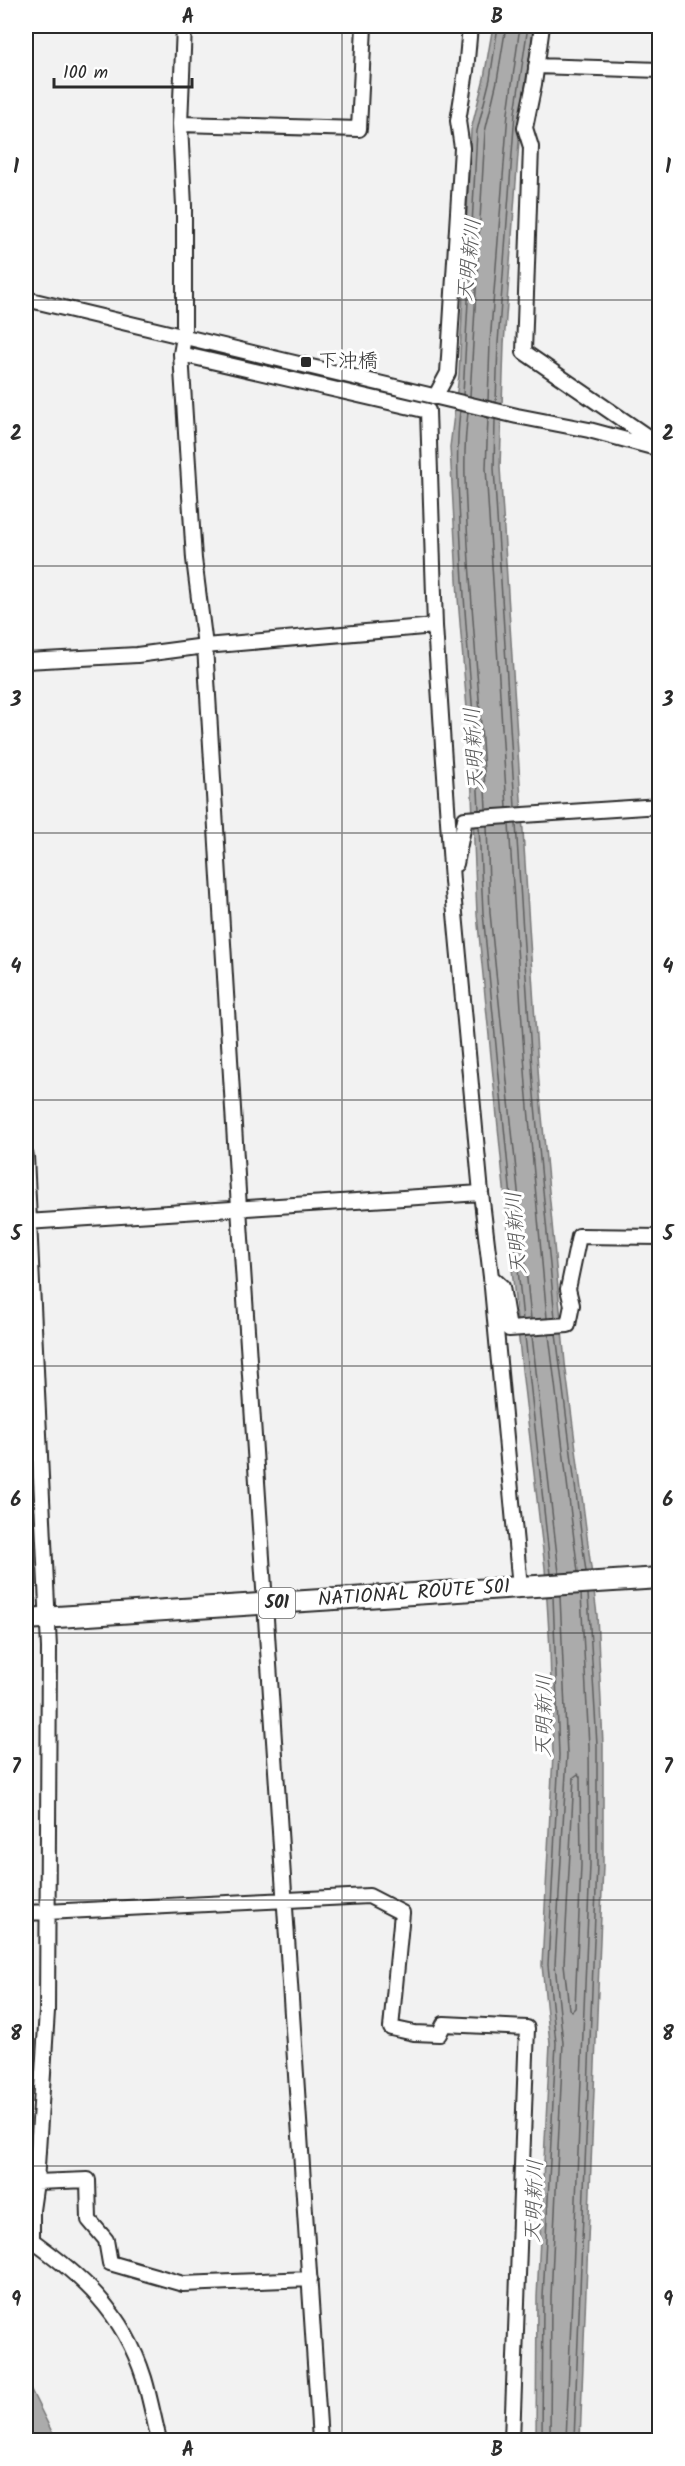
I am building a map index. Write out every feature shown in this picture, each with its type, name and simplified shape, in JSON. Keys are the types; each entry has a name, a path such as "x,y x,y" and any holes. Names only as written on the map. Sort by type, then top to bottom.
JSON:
{"highway":[{"name":"NATIONAL ROUTE 501","path":"26,1619 660,1578"}],"street":[{"path":"184,26 180,124 184,206 184,337 181,354 194,559 205,646 239,1208 320,2440"},
{"path":"180,124 359,129 364,26"},
{"path":"440,398 448,373 448,333 459,224 462,148 458,121 470,26"},
{"path":"542,26 525,128 531,147 524,352 660,447"},
{"path":"536,66 660,70"},
{"path":"26,300 517,416 660,447"},
{"path":"181,354 428,411 435,626 452,881 481,1193 524,1587"},
{"path":"26,661 137,655 205,646 435,626"},
{"path":"452,881 465,819 660,806"},
{"path":"26,1156 27,1221 49,1617 46,2011 36,2182 30,2194 29,2237 91,2287 118,2322 144,2378 159,2440"},
{"path":"27,1221 481,1193"},
{"path":"491,1277 502,1287 509,1329 568,1325 572,1305 568,1289 579,1236 660,1237"},
{"path":"26,1913 369,1896 402,1913 392,2028 414,2033 439,2034 444,2024 527,2028 512,2440"},
{"path":"36,2182 88,2180 89,2220 106,2240 110,2263 183,2284 310,2279"}],"water":[{"name":"天明新川","path":"493,26 534,26 521,114 504,344 500,467 539,1084 565,1363 597,1615 603,1745 603,1865 580,2440 536,2440 537,2297 550,2043 542,1965 553,1755 550,1649 545,1568 522,1370 477,914 470,746 458,598 450,447 459,375 471,130 484,78"},
{"path":"26,2380 56,2440 26,2440"}],"place":[{"name":"下沖橋","path":"306,362"}]}
